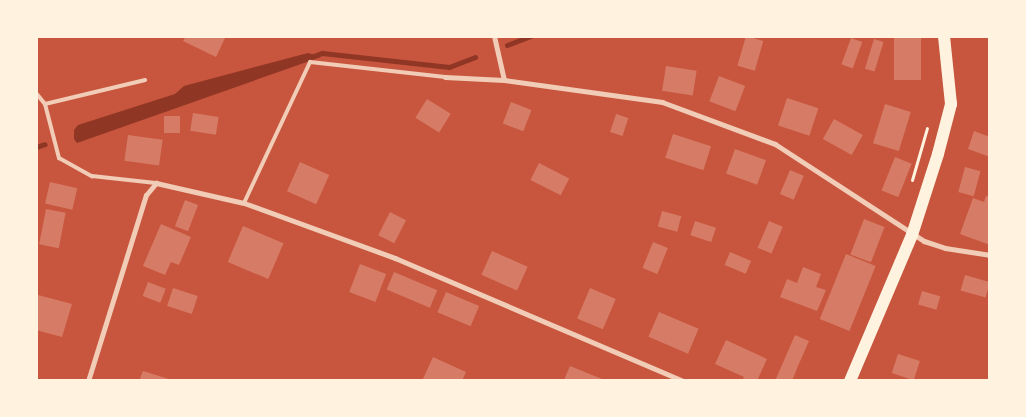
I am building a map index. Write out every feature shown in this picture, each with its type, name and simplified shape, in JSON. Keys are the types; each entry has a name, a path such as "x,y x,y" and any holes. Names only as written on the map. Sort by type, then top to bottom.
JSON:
{"main road":[{"path":"850,381 912,235 951,104 951,86 944,36"}],"street":[{"path":"494,36 504,80"},
{"path":"445,77 504,80 662,102 775,144 912,235 945,248 990,255"},
{"path":"88,381 146,195 156,183 244,203 395,258 684,381"}],"lane":[{"path":"244,203 310,62 445,77"},
{"path":"45,104 145,80"},
{"path":"36,93 45,104 59,158 92,176 156,183"}],"shaded area":[{"path":"308,53 321,57 77,143 74,139 74,130 78,125 175,94 184,86"}],"building":[{"path":"186,36 226,36 216,57 183,41"},
{"path":"746,36 763,41 755,71 737,66"},
{"path":"894,36 921,36 921,80 894,80"},
{"path":"851,38 862,42 853,68 841,64"},
{"path":"874,39 884,42 874,72 865,69"},
{"path":"666,66 697,71 693,96 662,91"},
{"path":"719,76 745,86 735,111 709,101"},
{"path":"787,98 818,108 809,136 778,126"},
{"path":"427,99 451,114 439,132 415,118"},
{"path":"511,102 532,110 523,131 503,123"},
{"path":"885,104 911,112 899,151 873,143"},
{"path":"193,113 219,117 216,135 190,131"},
{"path":"616,114 628,118 622,136 610,132"},
{"path":"164,116 180,116 180,133 164,133"},
{"path":"834,119 863,135 852,155 823,139"},
{"path":"974,131 990,137 990,157 968,149"},
{"path":"673,134 711,146 703,170 665,158"},
{"path":"128,135 163,140 159,166 124,161"},
{"path":"735,149 766,160 757,185 726,173"},
{"path":"895,157 912,164 898,197 882,190"},
{"path":"300,162 329,175 316,204 287,191"},
{"path":"539,163 569,178 561,195 530,180"},
{"path":"965,167 980,171 974,196 958,192"},
{"path":"790,170 804,176 794,200 780,194"},
{"path":"50,182 77,188 72,210 45,203"},
{"path":"986,196 990,197 990,245 960,234 973,198 984,202"},
{"path":"185,200 198,205 188,231 175,226"},
{"path":"46,209 66,213 59,248 39,244"},
{"path":"662,211 681,216 677,232 658,226"},
{"path":"390,212 406,220 394,243 378,235"},
{"path":"864,219 885,227 871,262 850,254"},
{"path":"695,221 716,228 711,242 690,235"},
{"path":"769,221 783,227 771,254 758,248"},
{"path":"161,224 191,237 179,265 171,262 165,275 143,266"},
{"path":"243,226 284,243 268,279 228,262"},
{"path":"653,242 668,248 657,274 643,268"},
{"path":"492,251 528,267 517,291 481,275"},
{"path":"730,252 751,261 746,274 725,265"},
{"path":"846,254 876,266 849,331 820,319"},
{"path":"360,264 386,274 375,302 349,292"},
{"path":"803,267 821,274 816,287 826,290 817,311 780,297 787,279 797,283"},
{"path":"394,272 437,290 430,308 387,289"},
{"path":"965,275 990,282 986,298 961,290"},
{"path":"148,282 166,289 160,303 143,296"},
{"path":"173,288 198,296 192,314 167,306"},
{"path":"590,288 616,299 603,329 577,318"},
{"path":"922,291 940,296 936,310 918,304"},
{"path":"446,292 479,306 471,326 437,312"},
{"path":"38,295 72,304 62,337 36,330"},
{"path":"659,312 699,329 688,354 648,337"},
{"path":"795,335 809,341 792,381 775,381"},
{"path":"726,340 767,359 757,381 742,381 744,377 715,364"},
{"path":"898,354 920,361 914,380 892,373"},
{"path":"433,357 466,372 462,381 422,381"},
{"path":"570,366 602,379 601,381 564,380"},
{"path":"143,371 172,380 172,381 139,381"}],"waterway":[{"path":"507,45 531,36"},
{"path":"311,57 322,53 449,67 475,57"},
{"path":"36,147 45,144"}]}
